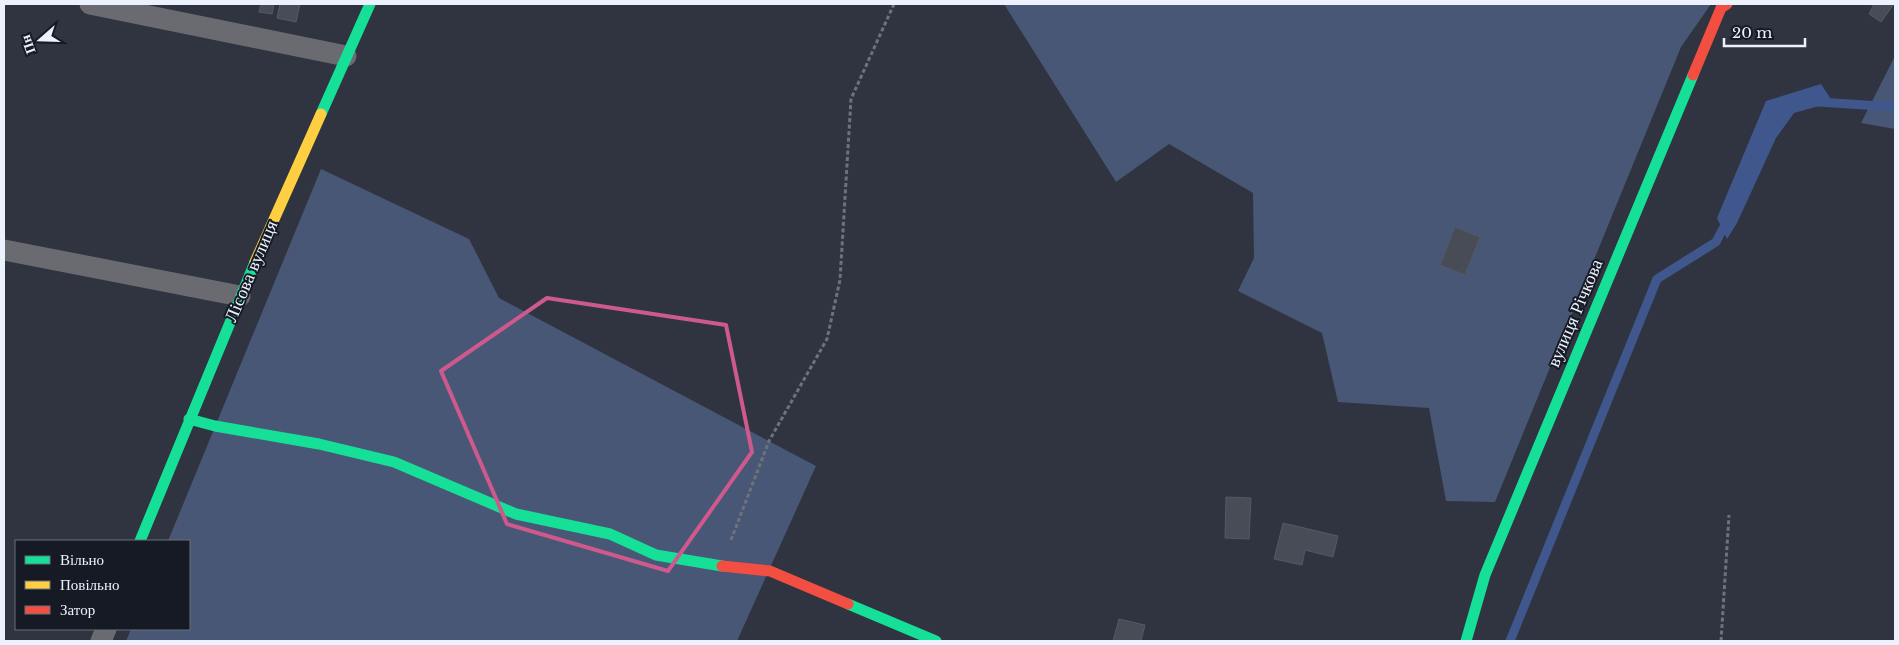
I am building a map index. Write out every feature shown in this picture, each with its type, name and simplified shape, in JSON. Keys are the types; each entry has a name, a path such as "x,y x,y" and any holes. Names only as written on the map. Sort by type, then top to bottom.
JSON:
{"street":[{"path":"90,4 346,56"},
{"name":"Лісова вулиця","path":"140,540 240,296 370,4"},
{"name":"вулиця Річкова","path":"1466,641 1485,575 1717,17 1721,8 1726,4"},
{"path":"4,250 240,296"},
{"path":"189,419 215,426 319,444 394,462 516,514 610,534 656,555 721,566 770,571 936,641"}],"path":[{"path":"721,566 769,441 827,339 840,280 851,99 894,4"},
{"path":"1721,641 1728,515"}],"highlighted area":[{"path":"547,298 726,325 752,452 668,571 507,524 441,371"}],"shaded area":[{"path":"1004,4 1711,4 1681,47 1495,502 1446,501 1429,408 1338,402 1322,333 1238,291 1254,258 1253,193 1169,144 1116,182"},
{"path":"1895,56 1895,129 1861,123"},
{"path":"321,169 469,239 499,298 816,466 737,641 126,641 131,630 190,630 190,540 168,540"}],"water":[{"path":"1821,84 1833,102 1794,113 1776,138 1737,223 1727,239 1717,218 1766,101"}],"building":[{"path":"261,4 274,4 272,14 259,12"},
{"path":"280,4 300,4 296,22 277,18"},
{"path":"1874,4 1894,4 1881,22 1869,14"},
{"path":"1455,227 1480,237 1465,275 1440,265"},
{"path":"1226,497 1251,498 1249,539 1225,538"},
{"path":"1283,523 1338,536 1333,557 1305,550 1302,565 1274,559"},
{"path":"1119,619 1145,625 1141,641 1113,641"}],"waterway":[{"path":"1818,102 1895,107"},
{"path":"1510,641 1657,279 1716,242 1727,221"}],"traffic: fast":[{"path":"321,114 370,4"},
{"path":"1466,641 1485,575 1693,75"},
{"path":"140,540 255,262"},
{"path":"189,419 215,426 319,444 394,462 516,514 610,534 656,555 722,566"},
{"path":"848,604 936,641"}],"traffic: slow":[{"path":"255,262 321,114"}],"traffic: jam":[{"path":"1693,75 1721,8 1727,4"},
{"path":"722,566 770,571 848,604"}]}
